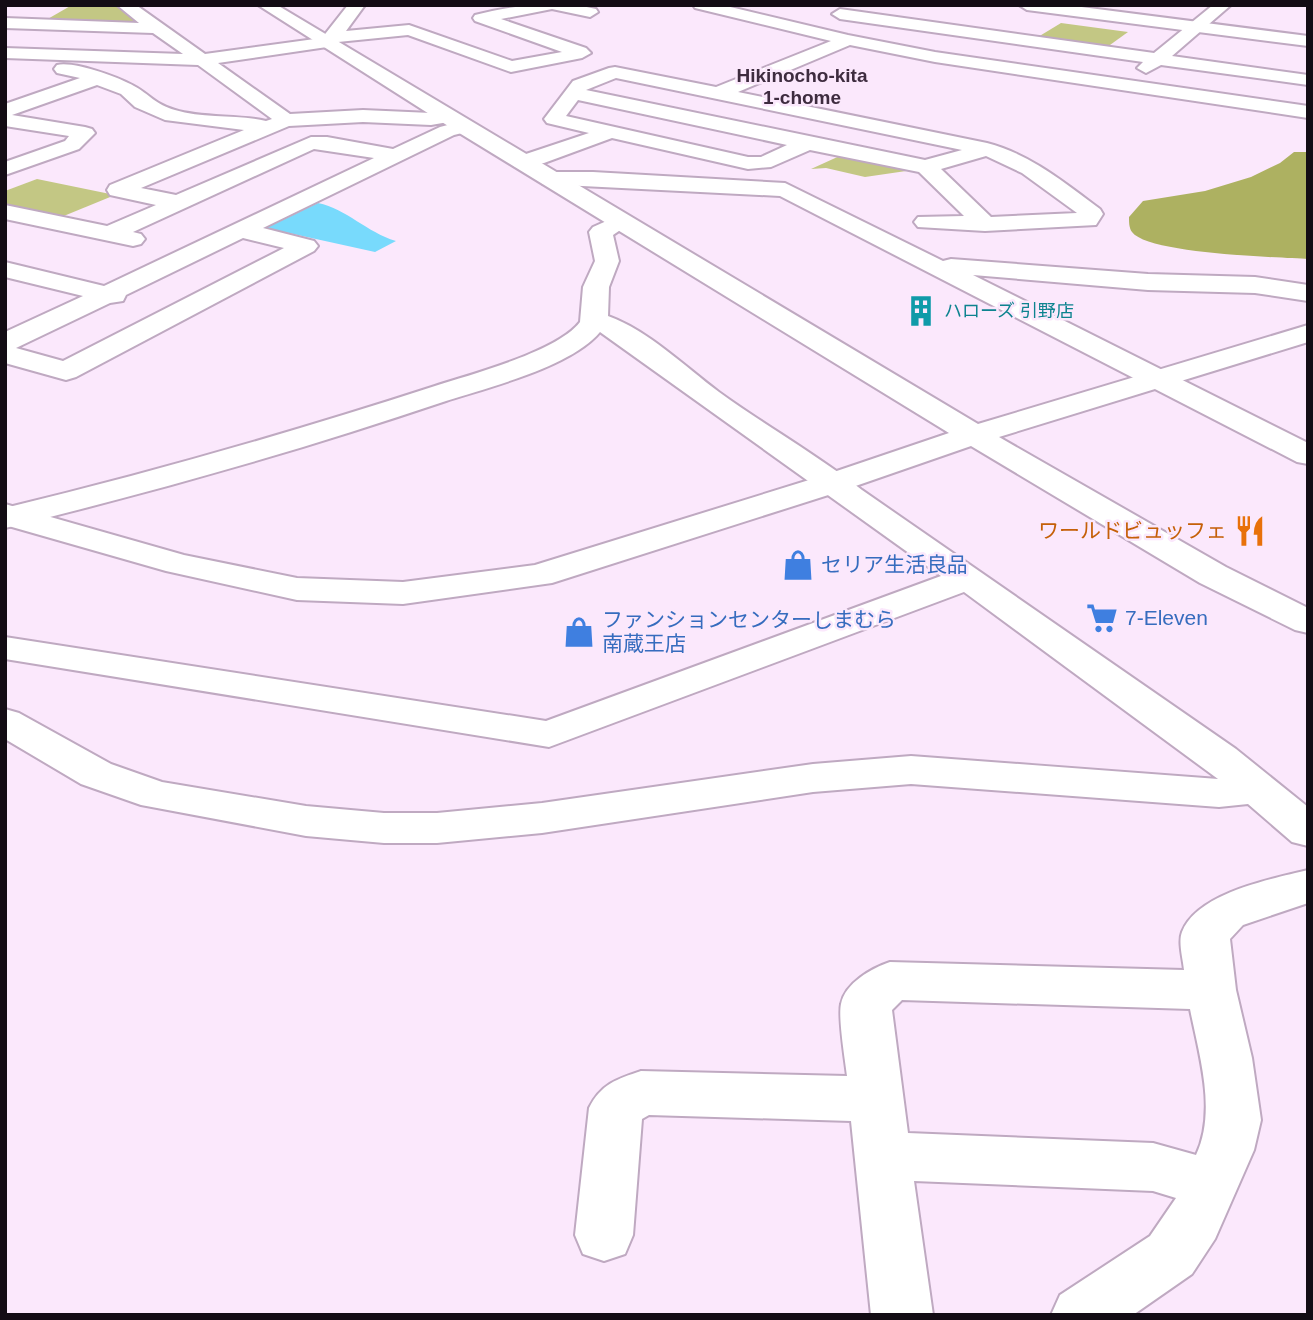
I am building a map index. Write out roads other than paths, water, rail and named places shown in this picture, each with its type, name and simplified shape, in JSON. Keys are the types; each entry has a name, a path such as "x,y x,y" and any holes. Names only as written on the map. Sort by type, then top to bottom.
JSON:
{"street":[{"path":"125,5 202,60 276,123"},
{"path":"266,5 331,40 455,122 974,435 1213,575 1308,622"},
{"path":"331,40 348,13 357,5"},
{"path":"590,12 552,5 475,19 582,53 615,72 987,149 1027,166 1092,214 1088,220 985,224 926,222"},
{"path":"701,5 848,40 935,57 1308,112"},
{"path":"1027,5 1308,41"},
{"path":"1126,85 1223,5"},
{"path":"762,19 793,11"},
{"path":"817,11 1308,80"},
{"path":"5,23 156,28"},
{"path":"5,53 202,60 445,24"},
{"path":"409,30 511,67 582,53"},
{"path":"719,93 848,40"},
{"path":"5,111 89,75 104,57"},
{"path":"5,65 40,65 89,75 128,90 142,103 172,116 276,123 363,116 455,122"},
{"path":"615,72 580,85 554,119 748,163 764,163 808,143"},
{"path":"17,88 52,93"},
{"path":"573,93 926,167 987,149"},
{"path":"5,120 85,133 72,145 9,166"},
{"path":"5,342 396,156 447,131 455,122"},
{"path":"180,203 118,190 276,123"},
{"path":"521,162 537,159 611,132"},
{"path":"109,234 311,143 327,143 396,156"},
{"path":"926,167 985,224"},
{"path":"551,179 593,178 785,190 1308,454"},
{"path":"5,212 193,253"},
{"path":"7,516 49,509 195,471 337,429 506,371 572,342 588,331 594,321 595,290 608,261 601,232 620,222"},
{"path":"5,354 66,371 306,246 240,230"},
{"path":"937,268 950,266 1148,282 1255,285 1308,293"},
{"path":"5,270 177,313"},
{"path":"594,321 617,329 711,400 968,578 1221,759 1308,831"},
{"path":"7,516 178,564 297,589 403,593 539,575 832,483 974,435 1307,334"},
{"path":"5,648 549,734 968,578"},
{"path":"5,722 96,774 156,795 306,821 384,828 437,828 542,818 813,778 911,770 1219,793 1258,789"},
{"path":"1308,842 1308,855"},
{"path":"1082,1315 1171,1255 1194,1222 1226,1150 1234,1120 1226,1058 1211,990 1205,934 1226,913 1308,886"},
{"path":"902,1315 884,1156 874,1099 866,1004 890,981 1211,990"},
{"path":"604,1235 616,1108 641,1093 874,1099"},
{"path":"884,1156 1153,1167 1209,1184"}],"water":[{"path":"318,203 338,210 396,241 375,252 266,228"}],"place":[{"name":"ハローズ 引野店","path":"921,311"},
{"name":"ワールドビュッフェ","path":"1250,531"},
{"name":"セリア生活良品","path":"798,565"},
{"name":"7-Eleven","path":"1102,618"},
{"name":"ファンションセンターしまむら 南蔵王店","path":"579,632"}],"district":[{"name":"Hikinocho-kita 1-chome","path":"802,86"}]}
